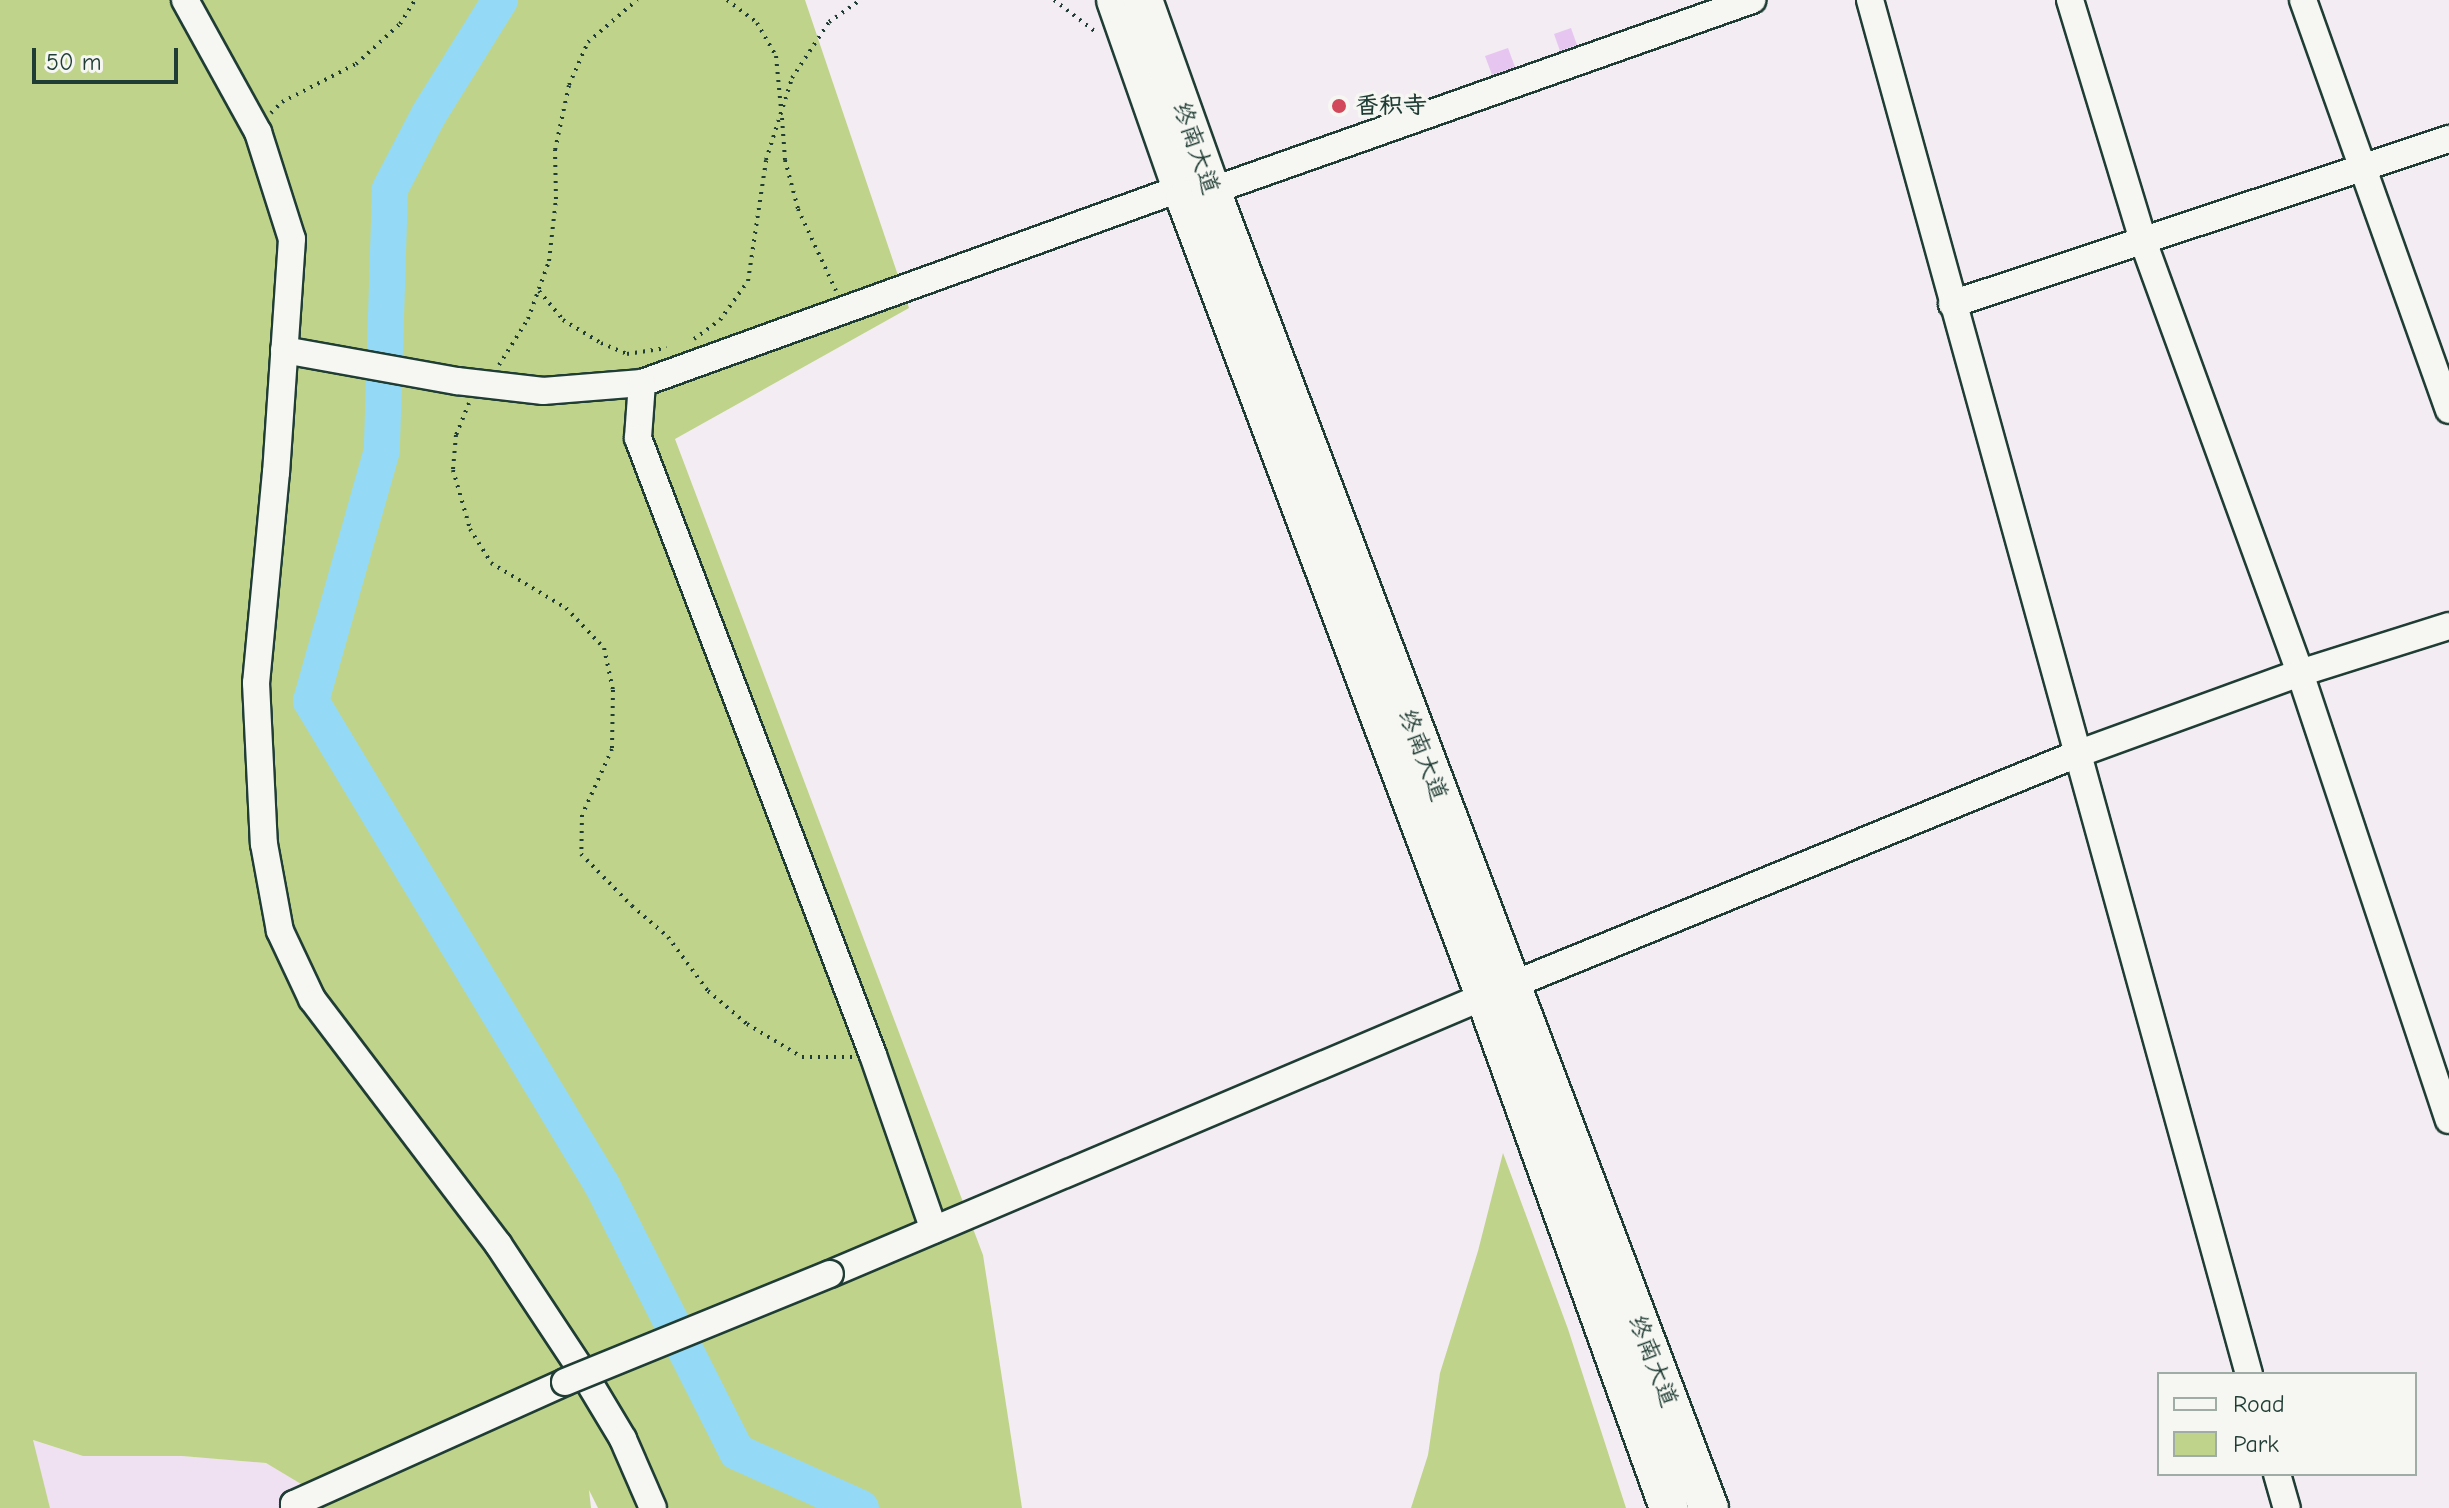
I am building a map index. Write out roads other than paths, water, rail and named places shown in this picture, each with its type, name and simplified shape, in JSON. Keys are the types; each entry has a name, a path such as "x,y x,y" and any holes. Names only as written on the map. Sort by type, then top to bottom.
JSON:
{"highway":[{"name":"终南大道","path":"1116,0 1193,193 1497,991 1709,1508"},
{"name":"终南大道","path":"1143,0 1193,193"},
{"name":"终南大道","path":"1497,991 1669,1508"}],"street":[{"path":"185,0 255,127 292,239 256,683 264,844 280,931 312,999 498,1244 574,1378 623,1439 653,1508"},
{"path":"284,350 457,381 543,391 642,383 853,307 1752,0"},
{"path":"1870,0 2248,1372"},
{"path":"2070,0 2143,241 2300,673 2449,1120"},
{"path":"2303,0 2449,410"},
{"path":"1952,304 2449,139"},
{"path":"642,383 638,438 873,1055 934,1230"},
{"path":"294,1508 294,1504 574,1378 830,1274 1497,991 2077,754 2300,673 2449,626"},
{"path":"2278,1476 2287,1508"}],"waterway":[{"path":"500,0 429,114 390,189 382,450 311,701 602,1185 737,1452 861,1508"}],"place":[{"name":"香积寺","path":"1339,106"}]}
